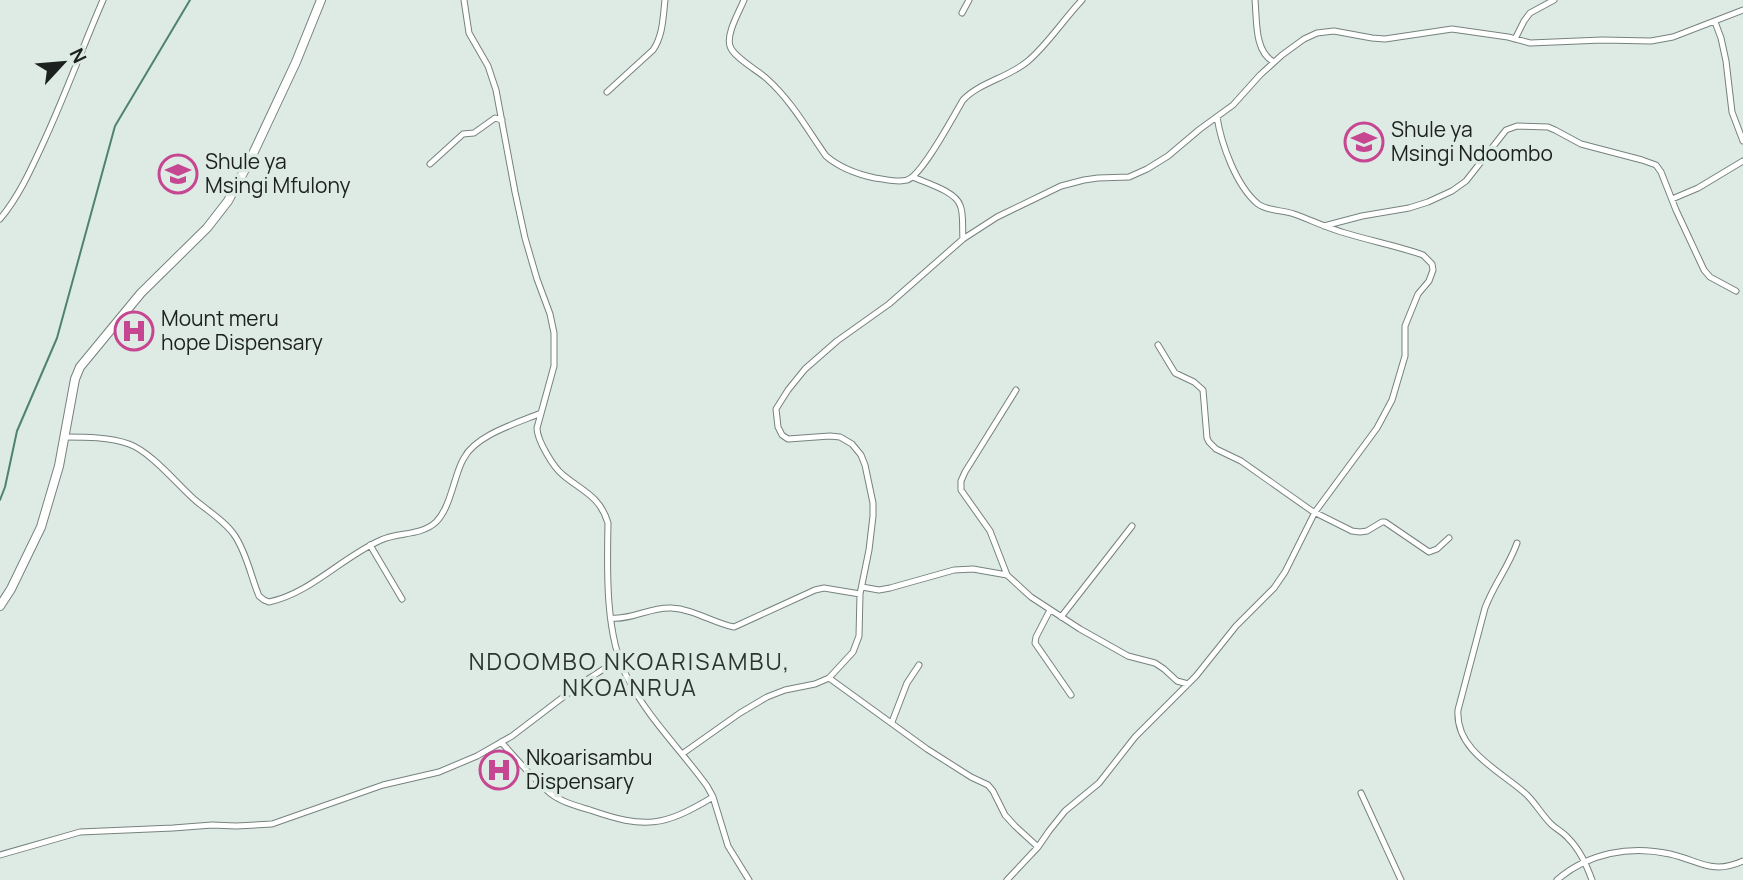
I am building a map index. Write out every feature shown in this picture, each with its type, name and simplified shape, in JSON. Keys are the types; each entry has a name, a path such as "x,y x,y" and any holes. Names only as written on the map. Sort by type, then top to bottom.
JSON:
{"street":[{"path":"0,219 32,169 103,0"},
{"path":"0,606 41,527 59,466 75,379 80,367 141,293 207,228 228,201 291,72 321,0"},
{"path":"464,0 469,33 490,71 496,90 525,238 554,332 554,366 536,431 559,472 586,490 606,517 612,618 619,659 636,695 707,786 729,846 749,880"},
{"path":"607,92 658,43 665,0"},
{"path":"744,0 730,34 732,51 785,98 825,156 840,166 865,175 900,181 913,177 936,146 963,100 976,89 1028,61 1082,0"},
{"path":"962,13 969,0"},
{"path":"1255,0 1261,46 1264,54 1274,62"},
{"path":"1515,39 1530,13 1554,0"},
{"path":"682,754 767,697 829,678 853,652 859,636 861,590 869,550 873,503 867,474 860,455 852,444 840,437 788,439 779,431 776,409 805,369 837,341 889,303 963,239 997,217 1061,187 1091,179 1129,177 1147,169 1168,156 1238,101 1274,62 1304,39 1317,33 1334,31 1385,39 1452,29 1530,43 1660,41 1743,10"},
{"path":"1715,22 1726,61 1732,112 1743,141"},
{"path":"1007,880 1038,847 1065,811 1098,783 1135,737 1195,677 1236,625 1274,588 1290,564 1315,512 1377,428 1392,400 1405,356 1405,326 1418,294 1429,281 1433,270 1433,264 1423,255 1257,203 1232,165 1217,117"},
{"path":"430,164 463,134 474,133 495,118 502,120"},
{"path":"1324,226 1428,202 1466,181 1506,130 1517,126 1548,127 1581,144 1652,163 1661,172 1704,270 1710,277 1736,291"},
{"path":"1672,199 1715,179 1743,161"},
{"path":"913,177 957,199 962,211 963,239"},
{"path":"1158,345 1175,373 1194,382 1203,390 1206,432 1213,447 1241,461 1315,512 1355,532 1367,531 1385,522 1429,552 1437,549 1449,538"},
{"path":"1016,390 977,450 960,485 990,531 1007,575 1031,597 1061,617 1128,656 1154,663 1177,681 1188,684"},
{"path":"65,437 119,441 140,450 231,531 240,543 260,596 269,601 290,594 386,537 418,531 433,524 445,509 463,459 470,449 487,437 541,413"},
{"path":"1061,617 1132,526"},
{"path":"1517,543 1511,560 1485,608 1458,710 1458,722 1462,734 1486,764 1525,793 1552,825 1566,835 1578,849 1592,880"},
{"path":"370,545 402,599"},
{"path":"612,618 624,618 661,608 675,608 734,627 824,587 879,590 954,570 973,569 1007,575"},
{"path":"1050,610 1035,643 1071,695"},
{"path":"0,855 80,832 272,824 383,785 439,772 477,756 501,742 619,659"},
{"path":"892,722 907,683 919,665"},
{"path":"829,678 927,749 988,785 1005,815 1038,847"},
{"path":"501,742 553,795 573,805 625,821 663,821 713,797"},
{"path":"1361,793 1401,880"},
{"path":"1557,880 1572,868 1605,854 1620,851 1668,854 1710,867 1728,867 1743,861"}],"waterway":[{"path":"0,500 17,431 57,338 115,126 190,0"}],"place":[{"name":"Shule ya Msingi Ndoombo","path":"1364,142"},
{"name":"Shule ya Msingi Mfulony","path":"178,174"},
{"name":"Mount meru hope Dispensary","path":"134,331"},
{"name":"Nkoarisambu Dispensary","path":"499,770"}],"district":[{"name":"NDOOMBO NKOARISAMBU, NKOANRUA","path":"630,675"}]}
